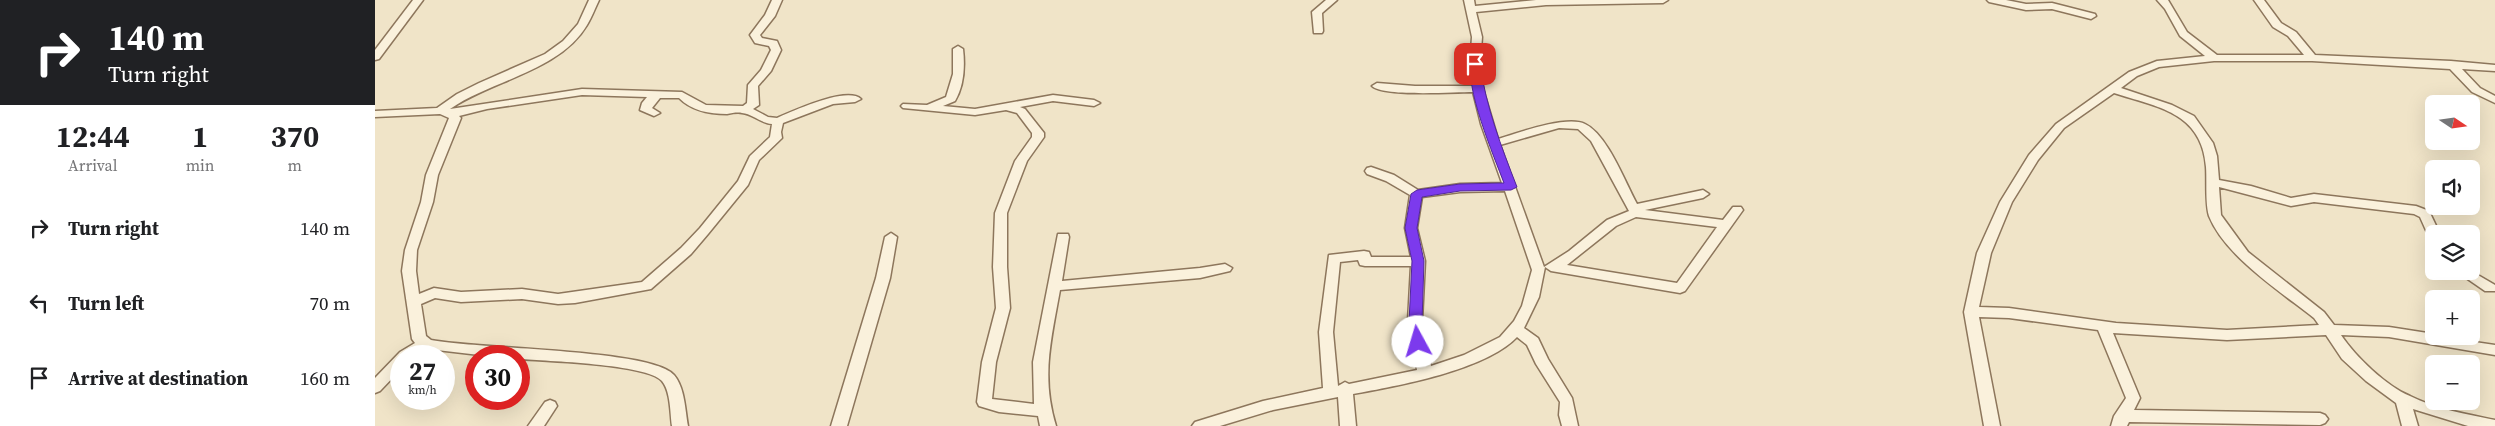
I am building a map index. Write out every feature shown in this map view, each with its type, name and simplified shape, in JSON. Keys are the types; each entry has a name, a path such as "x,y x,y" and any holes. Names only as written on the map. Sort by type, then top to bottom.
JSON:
{"street":[{"path":"375,57 418,0"},
{"path":"446,112 464,93 532,66 567,45 583,25 594,0"},
{"path":"375,114 446,112 574,93 683,94 688,102 703,108 724,111 745,109 753,105 753,85 765,70 776,50 773,43 759,41 755,35 771,16 777,0"},
{"path":"1318,31 1317,12 1331,0"},
{"path":"1546,268 1511,187 1478,89 1475,64 1477,37 1470,4 1663,0"},
{"path":"1992,0 2026,7 2053,6 2091,16"},
{"path":"2162,0 2170,4 2179,30 2213,58"},
{"path":"2259,0 2277,25 2293,34 2312,58"},
{"path":"928,108 951,99 956,88 960,63 959,49"},
{"path":"1992,426 1971,312 1984,253 2006,202 2033,158 2060,126 2133,74 2157,64 2213,58 2312,58 2451,64 2495,68"},
{"path":"2451,64 2475,90 2495,100"},
{"path":"1377,86 1405,91 1434,88 1478,89"},
{"path":"2114,89 2169,107 2189,118 2207,143 2211,156 2215,214 2243,255 2319,314 2328,330 2347,355 2371,378 2403,400 2449,416 2495,426"},
{"path":"654,113 646,110 648,103 658,93"},
{"path":"907,106 975,112 1053,98 1094,103"},
{"path":"745,109 765,120 778,121 831,101 855,99"},
{"path":"1005,106 1021,111 1038,133 1038,138 1021,161 1001,213 1000,267 1003,308 989,362 984,402 994,406 1036,409 1046,419"},
{"path":"446,112 455,118 454,125 432,175 427,202 411,250 409,271 419,339 427,344 626,363 653,368 665,374 672,383 680,426"},
{"path":"414,301 434,293 461,297 522,294 558,299 575,298 646,286 686,251 726,206 745,182 750,173 750,166 755,159 776,138 775,132 778,121"},
{"path":"1495,143 1559,124 1581,126 1595,139 1637,213"},
{"path":"1371,171 1390,178 1417,194 1460,188 1511,187"},
{"path":"2212,182 2243,187 2269,197 2291,202 2314,198 2417,210 2425,214 2430,225"},
{"path":"1417,194 1411,228 1418,261 1415,322 1425,373"},
{"path":"1637,213 1641,207 1703,194"},
{"path":"1546,268 1680,288 1737,210"},
{"path":"1200,426 1283,402 1425,373 1481,354 1508,338 1515,329 1546,268 1577,253 1588,240 1614,220 1637,213 1726,224"},
{"path":"839,426 883,278 891,237"},
{"path":"1046,419 1041,402 1041,362 1049,306 1056,286 1063,237"},
{"path":"1348,426 1338,390 1326,332 1334,258 1364,255 1365,262 1418,261"},
{"path":"1056,286 1200,274 1225,268"},
{"path":"2477,280 2490,288"},
{"path":"1971,312 2009,313 2103,326 2227,335 2328,330 2389,332 2495,350"},
{"path":"2103,326 2133,398 2121,421 2319,419"},
{"path":"1515,329 1533,342 1541,360 1567,402 1567,415 1570,426"},
{"path":"375,387 390,371"},
{"path":"2403,400 2410,426"},
{"path":"536,426 550,406"}],"route":[{"path":"1418,342 1415,322 1418,261 1411,228 1417,194 1460,188 1511,187 1487,124 1478,89 1475,64"}]}
